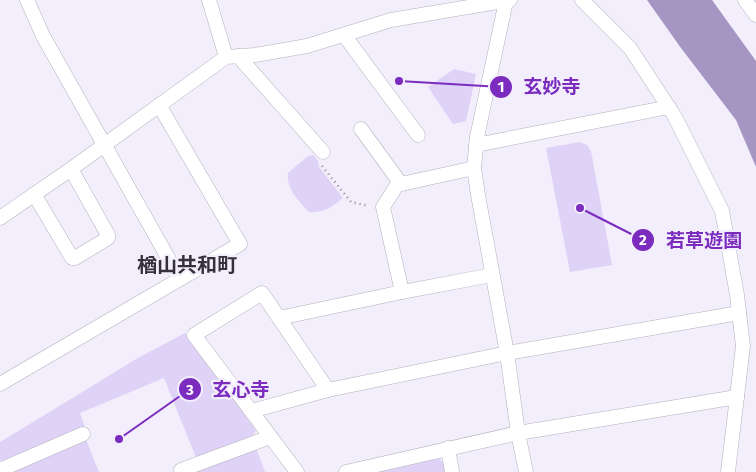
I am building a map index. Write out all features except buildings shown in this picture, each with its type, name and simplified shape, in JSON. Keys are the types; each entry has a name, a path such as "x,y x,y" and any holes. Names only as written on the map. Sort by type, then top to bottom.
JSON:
{"street":[{"path":"27,0 43,36 180,279"},
{"path":"209,0 232,56 323,152"},
{"path":"0,218 159,105 232,56 255,55 307,46 390,20 508,0 477,136 474,168 526,472"},
{"path":"582,0 630,48 675,116 722,211 737,295 743,346 728,472"},
{"path":"745,0 756,15"},
{"path":"344,35 418,135"},
{"path":"0,384 240,244 159,105"},
{"path":"476,145 669,107"},
{"path":"361,129 401,184"},
{"path":"402,292 383,207 398,185 474,168"},
{"path":"34,194 72,258 76,258 108,238 71,169"},
{"path":"279,318 492,275"},
{"path":"297,472 194,335 262,293 328,390"},
{"path":"250,411 328,390 507,353 739,313"},
{"path":"346,472 518,433 737,397"},
{"path":"0,470 84,434"},
{"path":"181,470 270,437"},
{"path":"448,448 452,472"}],"path":[{"path":"323,152 321,165 351,202 383,207"}],"shaded area":[{"path":"647,0 712,0 756,61 756,167 736,120"},
{"path":"454,69 476,74 466,121 453,124 428,87"},
{"path":"580,142 587,145 591,151 612,265 570,272 546,148"},
{"path":"313,155 318,161 319,167 343,198 324,210 309,212 291,189 288,173 307,157"},
{"path":"185,333 256,431 246,444 197,460 164,378 80,413 85,428 4,462 0,460 0,442 136,359"},
{"path":"86,440 99,472 7,472"},
{"path":"256,448 265,472 198,472 197,469"},
{"path":"437,457 446,465 447,472 371,472"}],"place":[{"name":"玄妙寺","path":"399,81"},
{"name":"若草遊園","path":"580,208"},
{"name":"玄心寺","path":"119,439"}],"district":[{"name":"楢山共和町","path":"187,265"}]}
